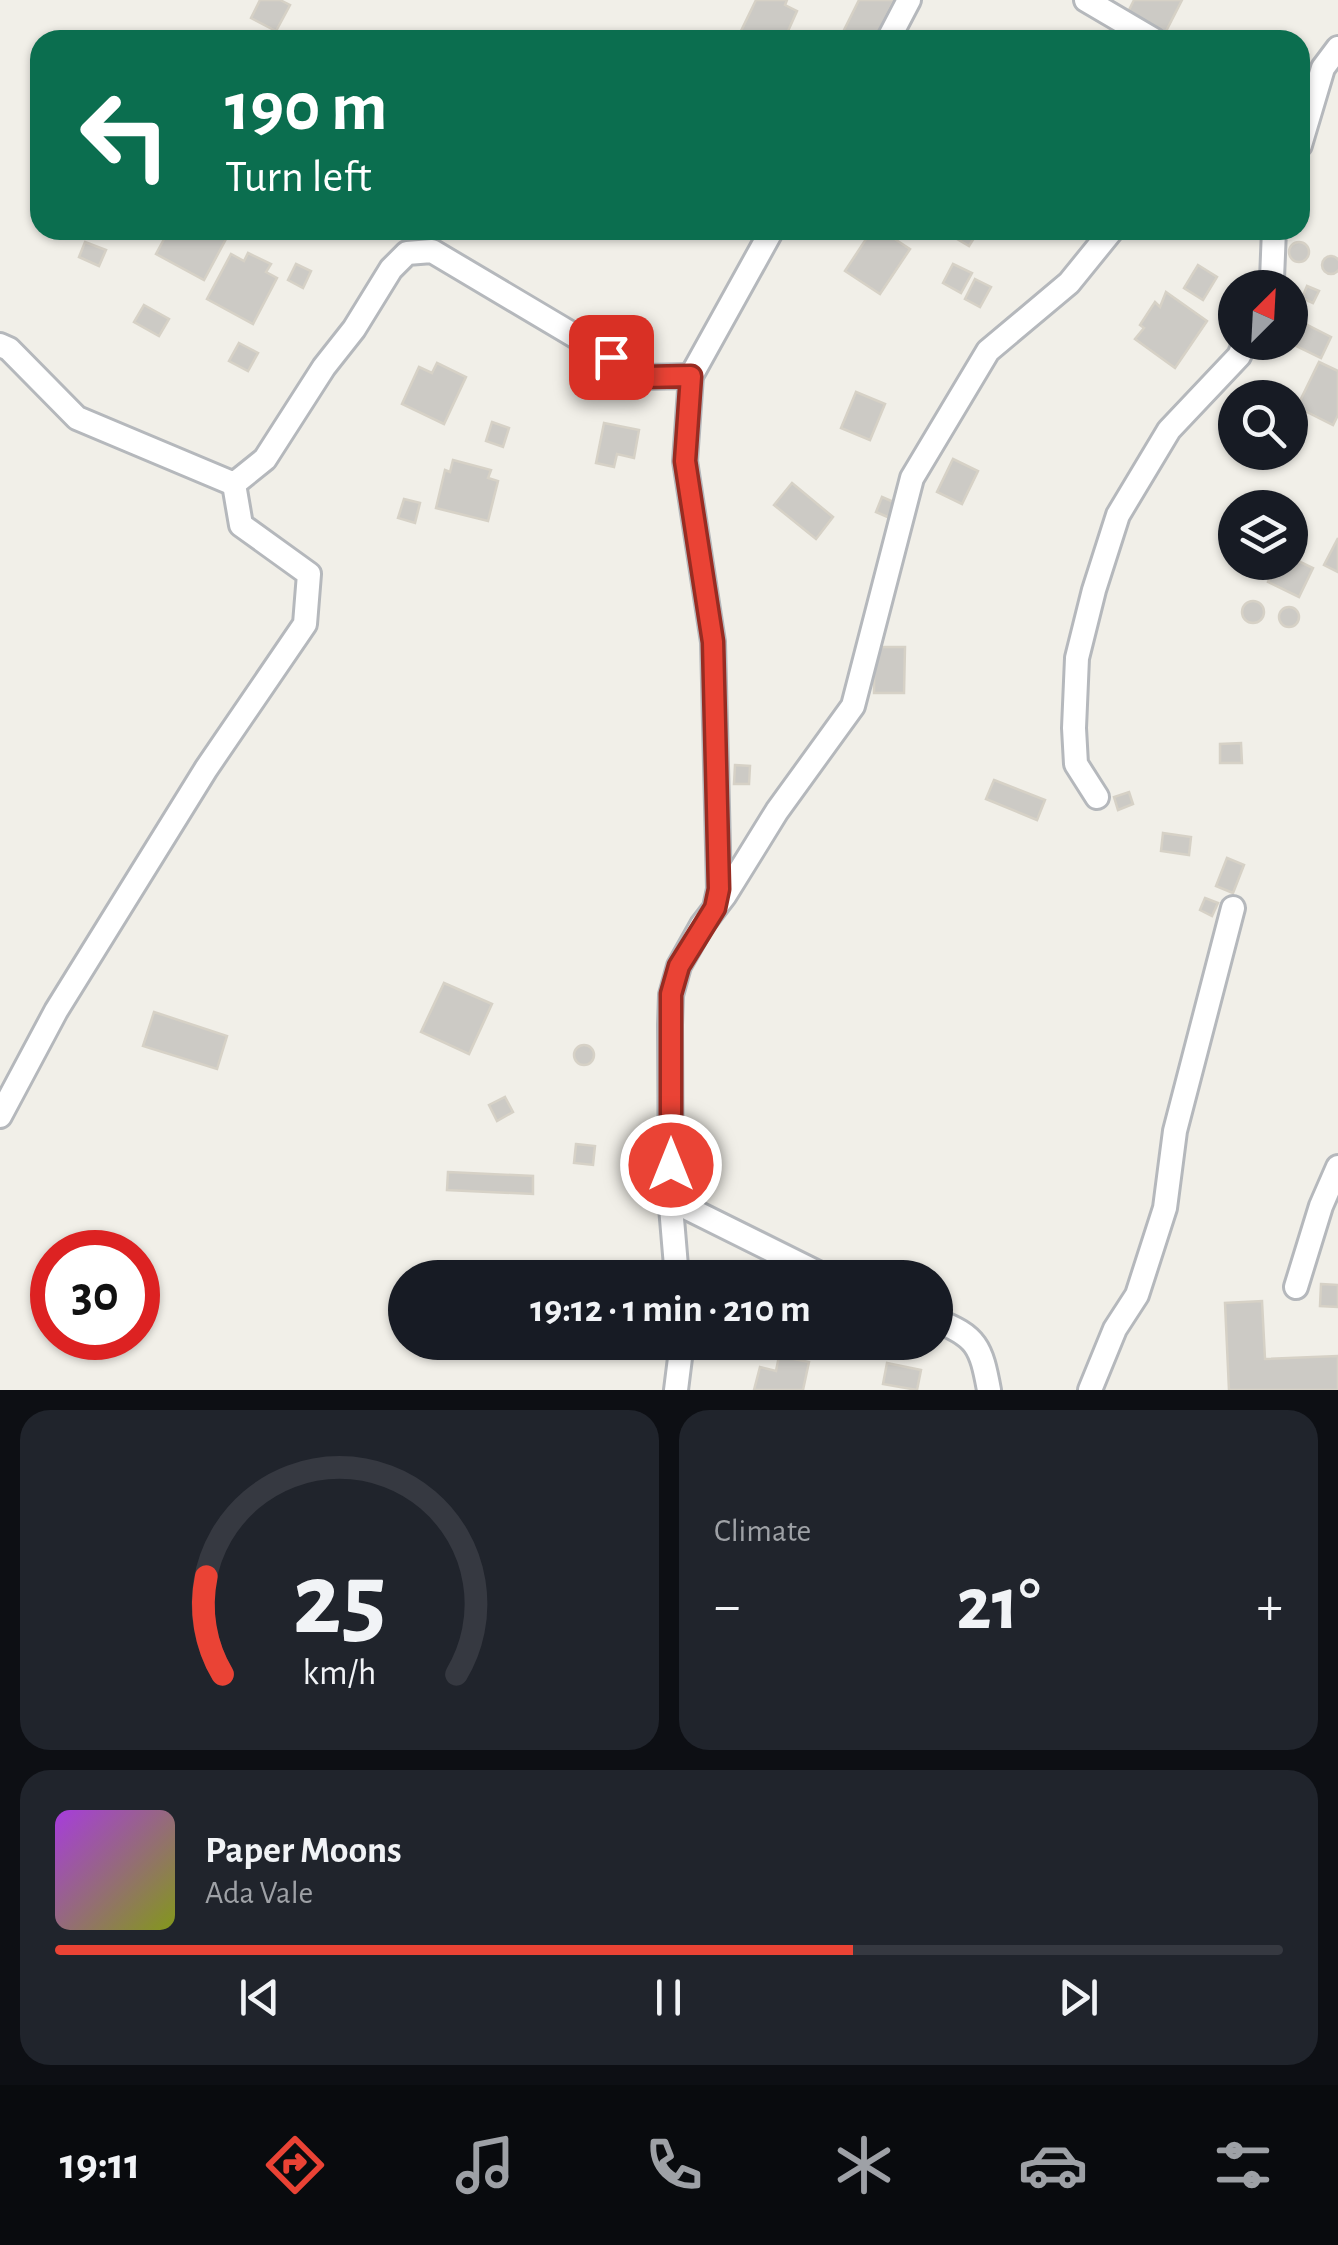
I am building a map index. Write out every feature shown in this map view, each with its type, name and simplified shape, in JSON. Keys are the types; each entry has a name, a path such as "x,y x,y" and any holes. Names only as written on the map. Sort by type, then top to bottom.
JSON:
{"street":[{"path":"894,30 910,0"},
{"path":"1086,0 1137,30"},
{"path":"1310,79 1338,48"},
{"path":"1310,110 1322,68"},
{"path":"715,908 719,889 713,642 685,461 691,376 766,240"},
{"path":"676,1260 671,1200 671,994 687,948 777,812 854,706 912,478 988,351 1070,283 1104,240"},
{"path":"1272,270 1274,240"},
{"path":"234,484 265,459 391,269 407,254 432,251 644,377 691,376"},
{"path":"0,346 9,349 76,418 234,484"},
{"path":"1097,798 1076,764 1074,728 1077,658 1100,572 1118,515 1169,430 1235,360"},
{"path":"0,1116 56,1011 206,769 305,624 310,574 242,526 234,484"},
{"path":"1090,1390 1114,1329 1136,1295 1165,1208 1174,1131 1234,908"},
{"path":"1296,1287 1321,1206 1338,1167"},
{"path":"671,1200 792,1260"},
{"path":"953,1327 961,1330 983,1355 989,1390"},
{"path":"676,1390 680,1360"}],"building":[{"path":"260,0 280,0 290,5 277,30 251,18"},
{"path":"756,0 787,0 785,5 797,11 788,30 741,30"},
{"path":"859,0 894,0 879,30 844,30"},
{"path":"1134,0 1182,0 1167,30 1144,30 1124,20"},
{"path":"164,240 225,240 204,280 156,254"},
{"path":"865,240 896,240 910,249 880,294 845,271"},
{"path":"85,242 106,250 99,266 79,257"},
{"path":"1299,242 1309,252 1299,262 1289,252"},
{"path":"248,253 271,264 266,272 277,278 253,324 207,299 231,254 244,261"},
{"path":"1325,259 1337,259 1337,271 1325,271"},
{"path":"296,264 311,271 303,288 288,280"},
{"path":"953,264 972,273 961,293 943,283"},
{"path":"1198,265 1217,277 1203,300 1184,288"},
{"path":"975,279 991,287 980,307 965,299"},
{"path":"1308,286 1319,291 1313,303 1308,301"},
{"path":"1166,292 1207,321 1175,368 1135,339 1155,302 1160,307"},
{"path":"144,305 169,319 159,336 134,322"},
{"path":"1308,325 1331,337 1321,358 1308,352"},
{"path":"239,343 258,353 248,371 229,361"},
{"path":"1319,362 1338,371 1338,415 1333,425 1308,412 1308,384"},
{"path":"437,363 466,377 444,424 402,404 419,367 432,373"},
{"path":"856,392 885,404 870,440 841,428"},
{"path":"492,422 509,428 503,447 486,441"},
{"path":"604,423 639,430 634,458 617,454 614,467 596,463"},
{"path":"953,459 978,471 962,504 937,492"},
{"path":"453,460 491,470 488,478 498,481 488,521 436,508 445,470 450,472"},
{"path":"792,483 833,517 816,539 774,505"},
{"path":"882,497 896,503 890,518 876,512"},
{"path":"404,499 420,503 415,523 398,518"},
{"path":"1338,538 1338,572 1324,565"},
{"path":"1269,580 1307,580 1299,597"},
{"path":"1253,601 1261,604 1261,620 1253,623 1245,620 1242,612 1245,604"},
{"path":"1289,607 1299,617 1289,627 1279,617"},
{"path":"874,647 905,647 904,693 874,693"},
{"path":"1241,743 1242,763 1220,763 1220,744"},
{"path":"735,765 750,766 749,784 734,784"},
{"path":"994,780 1045,800 1037,820 986,799"},
{"path":"1129,792 1133,804 1118,810 1114,797"},
{"path":"1163,833 1191,837 1189,855 1161,851"},
{"path":"1227,858 1244,865 1233,893 1216,886"},
{"path":"1205,898 1218,903 1212,916 1200,910"},
{"path":"444,983 492,1004 469,1054 421,1032"},
{"path":"154,1012 227,1036 217,1069 143,1046"},
{"path":"584,1045 594,1055 584,1065 574,1055"},
{"path":"505,1097 513,1112 497,1121 489,1105"},
{"path":"576,1144 595,1146 593,1165 574,1163"},
{"path":"448,1172 533,1176 533,1194 447,1190"},
{"path":"1321,1284 1338,1285 1338,1307 1320,1306"},
{"path":"1262,1301 1265,1359 1338,1356 1338,1390 1229,1390 1225,1303"},
{"path":"778,1360 809,1362 803,1390 754,1390 760,1367 776,1371"},
{"path":"887,1363 921,1370 917,1390 883,1384"}],"route":[{"path":"611,357 644,377 691,376 685,461 713,642 719,889 715,908 687,948 671,994 671,1165"}]}
